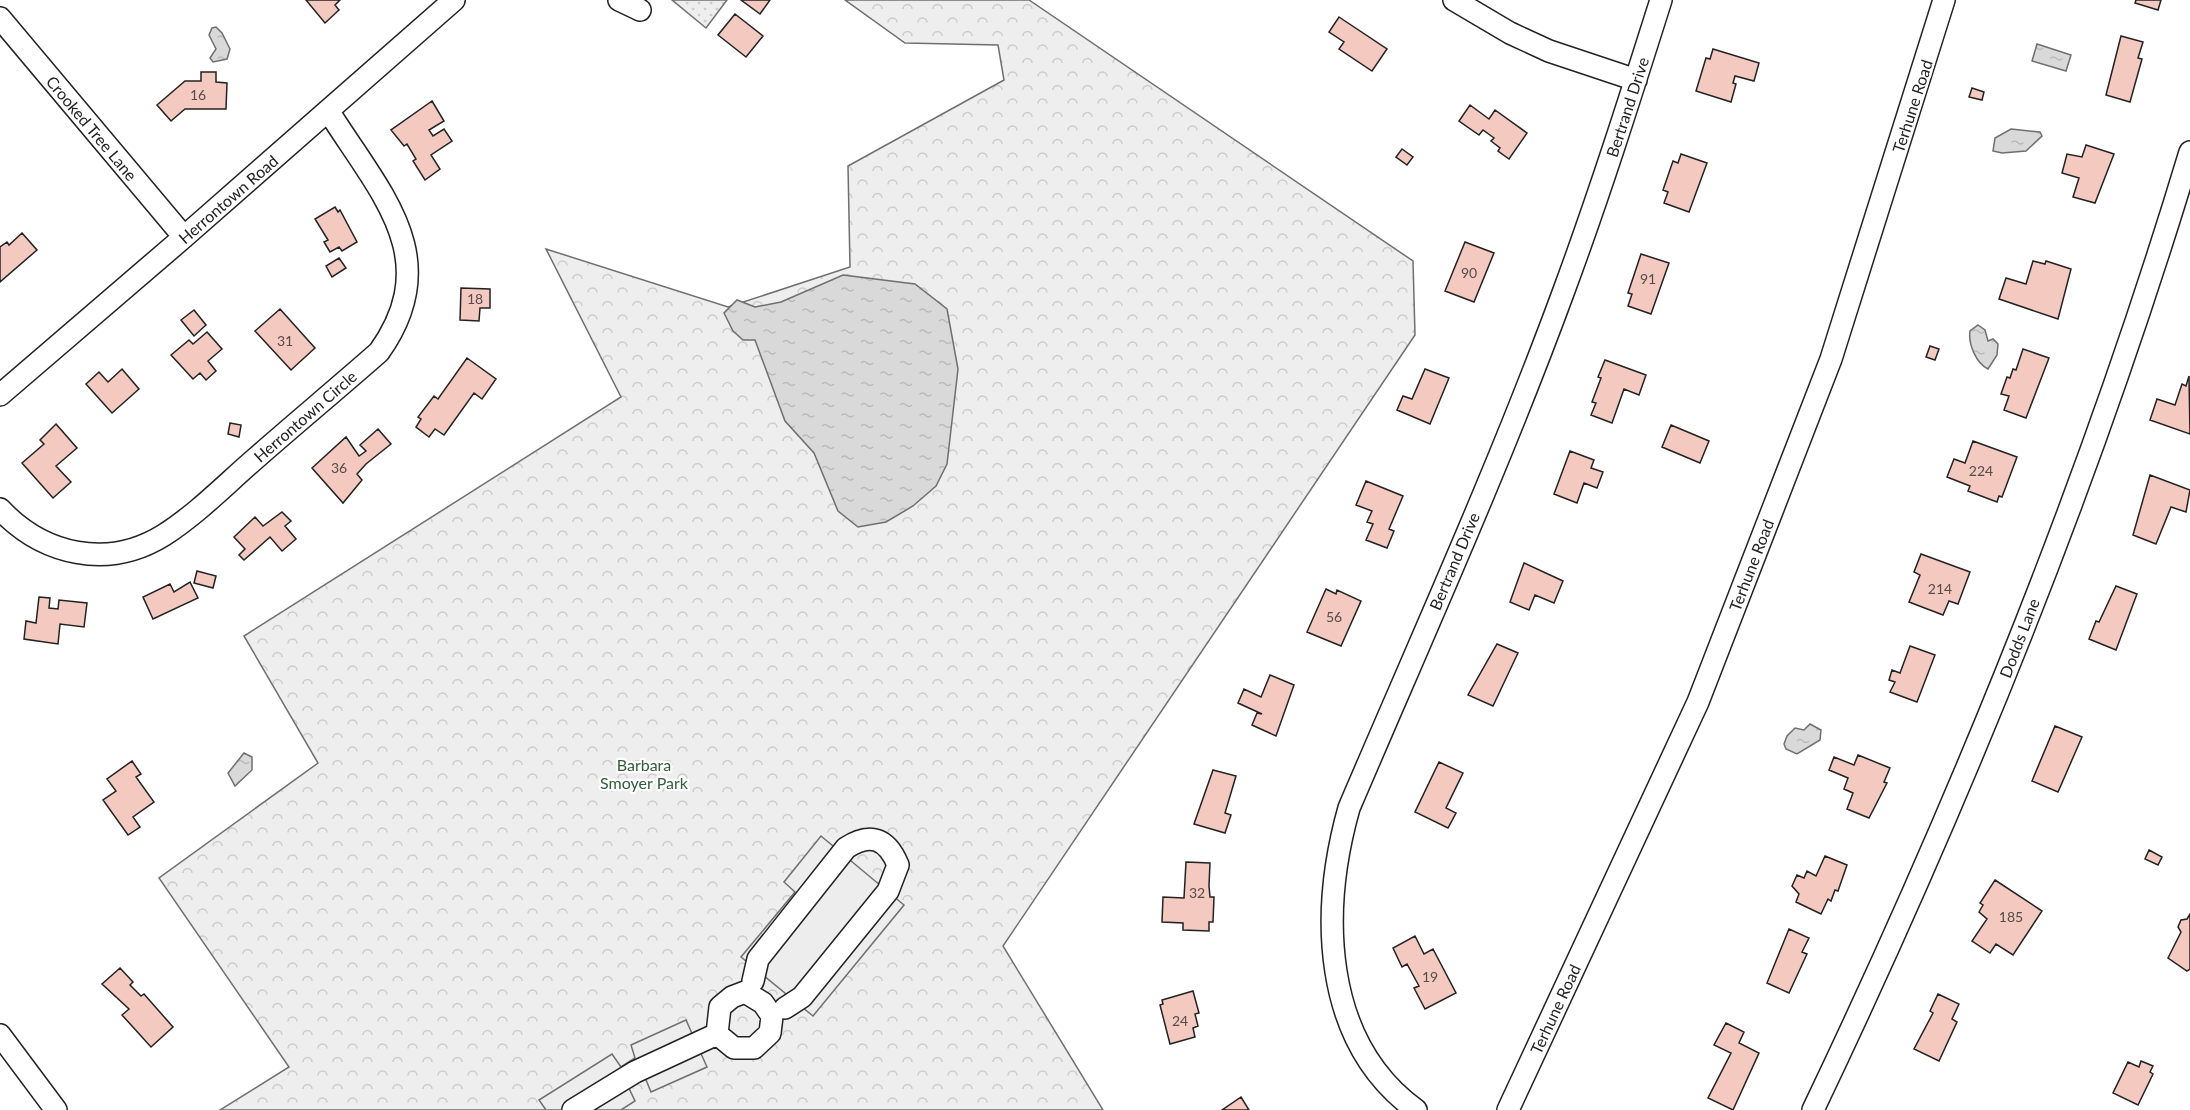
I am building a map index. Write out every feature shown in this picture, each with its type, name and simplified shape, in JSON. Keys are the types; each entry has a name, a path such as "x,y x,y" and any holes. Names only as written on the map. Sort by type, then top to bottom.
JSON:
{"street":[{"name":"Herrontown Road","path":"0,395 329,112 454,0"},
{"path":"619,0 640,10"},
{"path":"1454,0 1510,33 1549,51 1636,80"},
{"name":"Bertrand Drive","path":"1416,1110 1381,1076 1365,1054 1341,1002 1334,960 1331,919 1333,884 1340,842 1349,808 1504,444 1563,294 1661,0"},
{"name":"Terhune Road","path":"1508,1110 1706,680 1832,359 1944,0"},
{"name":"Crooked Tree Lane","path":"0,18 184,237"},
{"name":"Herrontown Circle","path":"0,508 16,526 41,542 63,550 86,554 115,553 147,544 184,520 379,352 395,329 404,307 408,280 407,252 400,227 329,112"},
{"name":"Dodds Lane","path":"1813,1110 1904,913 1998,692 2182,210 2190,152"},
{"path":"753,981 758,959 846,848 858,840 876,839 892,850 897,865 888,891 802,997 785,1008"},
{"path":"573,1110 634,1072 717,1034"},
{"path":"0,1035 56,1110"}],"green space":[{"path":"672,0 727,0 706,28"},
{"name":"Barbara Smoyer Park","path":"845,0 1029,0 1413,261 1415,335 1003,946 1103,1110 220,1110 289,1067 159,878 318,763 244,636 621,397 546,249 728,307 850,267 848,166 1004,80 998,45 905,43"}],"shaded area":[{"path":"821,836 904,905 813,1016 741,957 795,892 784,882"},
{"path":"686,1020 707,1067 651,1092 644,1075 627,1084 635,1101 621,1110 546,1110 539,1100 612,1054 621,1067 635,1058 631,1045"}],"water":[{"path":"216,27 222,33 230,49 227,59 213,62 210,58 216,49 209,35 212,28"},
{"path":"2037,44 2071,55 2066,71 2032,61"},
{"path":"2011,129 2040,132 2042,136 2026,151 2002,153 1993,151 1995,138"},
{"path":"843,275 915,284 947,309 958,369 947,464 936,486 913,506 886,522 858,527 838,511 814,453 785,421 755,340 743,340 733,331 724,313 737,300 755,307 781,302"},
{"path":"1978,325 1985,330 1988,341 1993,339 1998,344 1997,355 1988,369 1977,358 1970,342 1970,331"},
{"path":"1810,724 1821,730 1820,740 1797,754 1786,749 1784,744 1787,736 1795,728 1804,730"},
{"path":"244,753 252,757 252,770 235,786 228,773"}],"building":[{"path":"306,0 340,0 335,5 339,10 325,23"},
{"path":"741,0 770,0 760,14"},
{"path":"2136,0 2161,0 2158,10 2135,3"},
{"path":"735,14 763,36 746,57 718,35"},
{"path":"1339,17 1387,49 1372,71 1339,49 1344,42 1329,32"},
{"path":"2121,36 2143,42 2138,58 2142,59 2130,102 2106,95"},
{"path":"1713,49 1759,63 1754,81 1735,76 1733,83 1736,84 1731,102 1696,91 1706,58 1710,59"},
{"path":"201,72 216,72 216,82 227,83 226,109 185,109 171,121 157,105 185,81 201,81"},
{"path":"1972,88 1984,92 1982,100 1969,97"},
{"path":"432,101 444,121 429,130 433,136 444,129 452,141 431,155 440,169 425,180 413,161 416,159 407,144 404,146 391,130"},
{"path":"1470,105 1489,119 1495,110 1527,133 1509,159 1498,151 1500,148 1491,141 1494,138 1483,130 1479,135 1459,121"},
{"path":"2086,145 2114,154 2095,203 2073,197 2079,178 2062,173 2067,154 2082,157"},
{"path":"1402,149 1413,157 1407,165 1396,157"},
{"path":"1681,154 1707,163 1689,212 1664,203 1668,192 1663,190 1673,161 1678,163"},
{"path":"335,207 338,212 340,210 357,242 342,251 339,247 330,252 324,242 328,240 315,219"},
{"path":"22,233 37,250 0,282 0,247 7,242 9,245"},
{"path":"1465,242 1494,253 1474,302 1445,291"},
{"path":"1641,254 1669,263 1651,314 1628,306 1632,294 1628,293"},
{"path":"339,258 346,268 332,277 326,266"},
{"path":"2033,261 2045,264 2046,261 2071,269 2058,319 1999,299 2006,278 2026,284"},
{"path":"461,288 490,289 490,308 480,308 479,321 460,320"},
{"path":"280,309 315,348 291,370 255,331"},
{"path":"194,310 206,325 194,336 181,320"},
{"path":"207,332 222,349 208,361 216,371 206,380 200,373 193,379 171,355 189,340 193,344"},
{"path":"1930,346 1939,349 1935,360 1926,357"},
{"path":"2023,349 2049,358 2026,418 2004,410 2009,396 2001,394 2007,377 2010,378 2013,369 2016,370"},
{"path":"467,358 496,379 482,399 474,393 444,435 435,429 429,437 416,427 421,419 418,417 434,396 438,399"},
{"path":"1605,360 1646,375 1639,395 1624,389 1612,423 1591,415 1596,403 1592,402 1601,378 1598,377"},
{"path":"122,369 139,389 112,413 86,384 99,372 108,382"},
{"path":"1425,369 1449,378 1430,424 1397,410 1403,396 1412,399"},
{"path":"2189,376 2190,434 2150,420 2157,399 2175,405 2182,384 2186,386"},
{"path":"230,423 241,425 239,437 228,434"},
{"path":"56,424 77,448 56,466 71,482 53,498 22,463 44,444 40,440"},
{"path":"1671,425 1709,441 1700,463 1662,447"},
{"path":"378,429 391,444 357,474 362,480 343,503 312,468 346,437 359,456 366,451 360,445"},
{"path":"1973,441 2017,457 2002,497 1999,496 1997,502 1968,491 1970,486 1947,477 1954,459 1965,463"},
{"path":"1570,451 1594,460 1591,468 1603,472 1597,488 1584,483 1577,503 1554,494"},
{"path":"2150,475 2190,490 2186,512 2171,507 2156,544 2133,535"},
{"path":"1366,481 1403,496 1389,529 1394,531 1387,548 1366,540 1373,524 1367,522 1372,511 1356,505"},
{"path":"282,512 291,521 285,526 296,539 282,551 270,537 244,560 239,555 245,549 234,537 255,517 263,526"},
{"path":"1921,554 1970,572 1958,604 1949,601 1943,615 1909,602 1920,575 1914,572"},
{"path":"1524,563 1563,581 1554,603 1535,595 1529,610 1510,602"},
{"path":"197,571 216,576 213,588 194,583"},
{"path":"190,582 198,598 153,619 143,597 170,584 174,592"},
{"path":"2116,586 2137,594 2116,650 2089,639 2096,621 2099,622"},
{"path":"1326,589 1336,594 1337,590 1361,601 1341,646 1307,632"},
{"path":"39,597 50,598 49,608 58,609 59,600 87,603 84,627 60,624 58,644 24,639 26,621 36,623"},
{"path":"1497,644 1518,653 1493,706 1468,695"},
{"path":"1910,646 1935,655 1917,702 1890,692 1895,682 1889,680 1892,670 1900,673"},
{"path":"1270,675 1294,685 1276,736 1252,725 1257,713 1262,714 1238,703 1244,689 1261,697"},
{"path":"2055,726 2082,737 2058,792 2032,781"},
{"path":"1858,755 1890,768 1884,782 1887,783 1869,818 1847,809 1853,793 1844,789 1848,778 1829,770 1834,757 1854,765"},
{"path":"132,761 141,774 136,777 154,802 133,817 140,827 128,835 103,800 116,791 107,779"},
{"path":"1439,762 1463,773 1446,808 1456,813 1448,828 1415,812"},
{"path":"1213,770 1236,776 1225,813 1231,815 1225,833 1194,824"},
{"path":"2149,850 2162,857 2158,865 2145,859"},
{"path":"1825,856 1847,865 1838,891 1835,890 1831,901 1828,899 1821,914 1796,902 1799,894 1792,886 1797,875 1804,878 1807,871 1816,876"},
{"path":"1186,862 1210,863 1210,897 1214,897 1213,922 1209,922 1209,931 1183,930 1183,923 1162,922 1163,897 1184,898"},
{"path":"1995,880 2042,911 2013,955 1996,944 1990,953 1972,941 1987,919 1979,912 1983,905 1980,903"},
{"path":"2190,914 2190,969 2187,971 2168,958 2181,932 2178,927 2181,920 2187,919"},
{"path":"1789,929 1809,938 1802,952 1807,954 1789,993 1767,983"},
{"path":"1415,936 1424,954 1433,949 1456,993 1425,1009 1414,988 1419,986 1407,964 1402,967 1393,948"},
{"path":"120,968 133,982 130,985 141,996 144,994 173,1027 151,1047 122,1015 129,1009 102,984"},
{"path":"1193,991 1199,1013 1195,1014 1198,1026 1193,1028 1195,1037 1170,1044 1160,1005 1163,1004 1162,1000"},
{"path":"1938,994 1959,1004 1952,1019 1957,1022 1939,1061 1914,1049 1933,1013 1930,1011"},
{"path":"1726,1023 1744,1032 1739,1043 1759,1053 1733,1110 1708,1098 1731,1053 1714,1045"},
{"path":"2141,1061 2153,1066 2150,1072 2153,1074 2138,1105 2113,1093 2128,1062 2139,1067"},
{"path":"1241,1097 1249,1110 1222,1110"}]}
